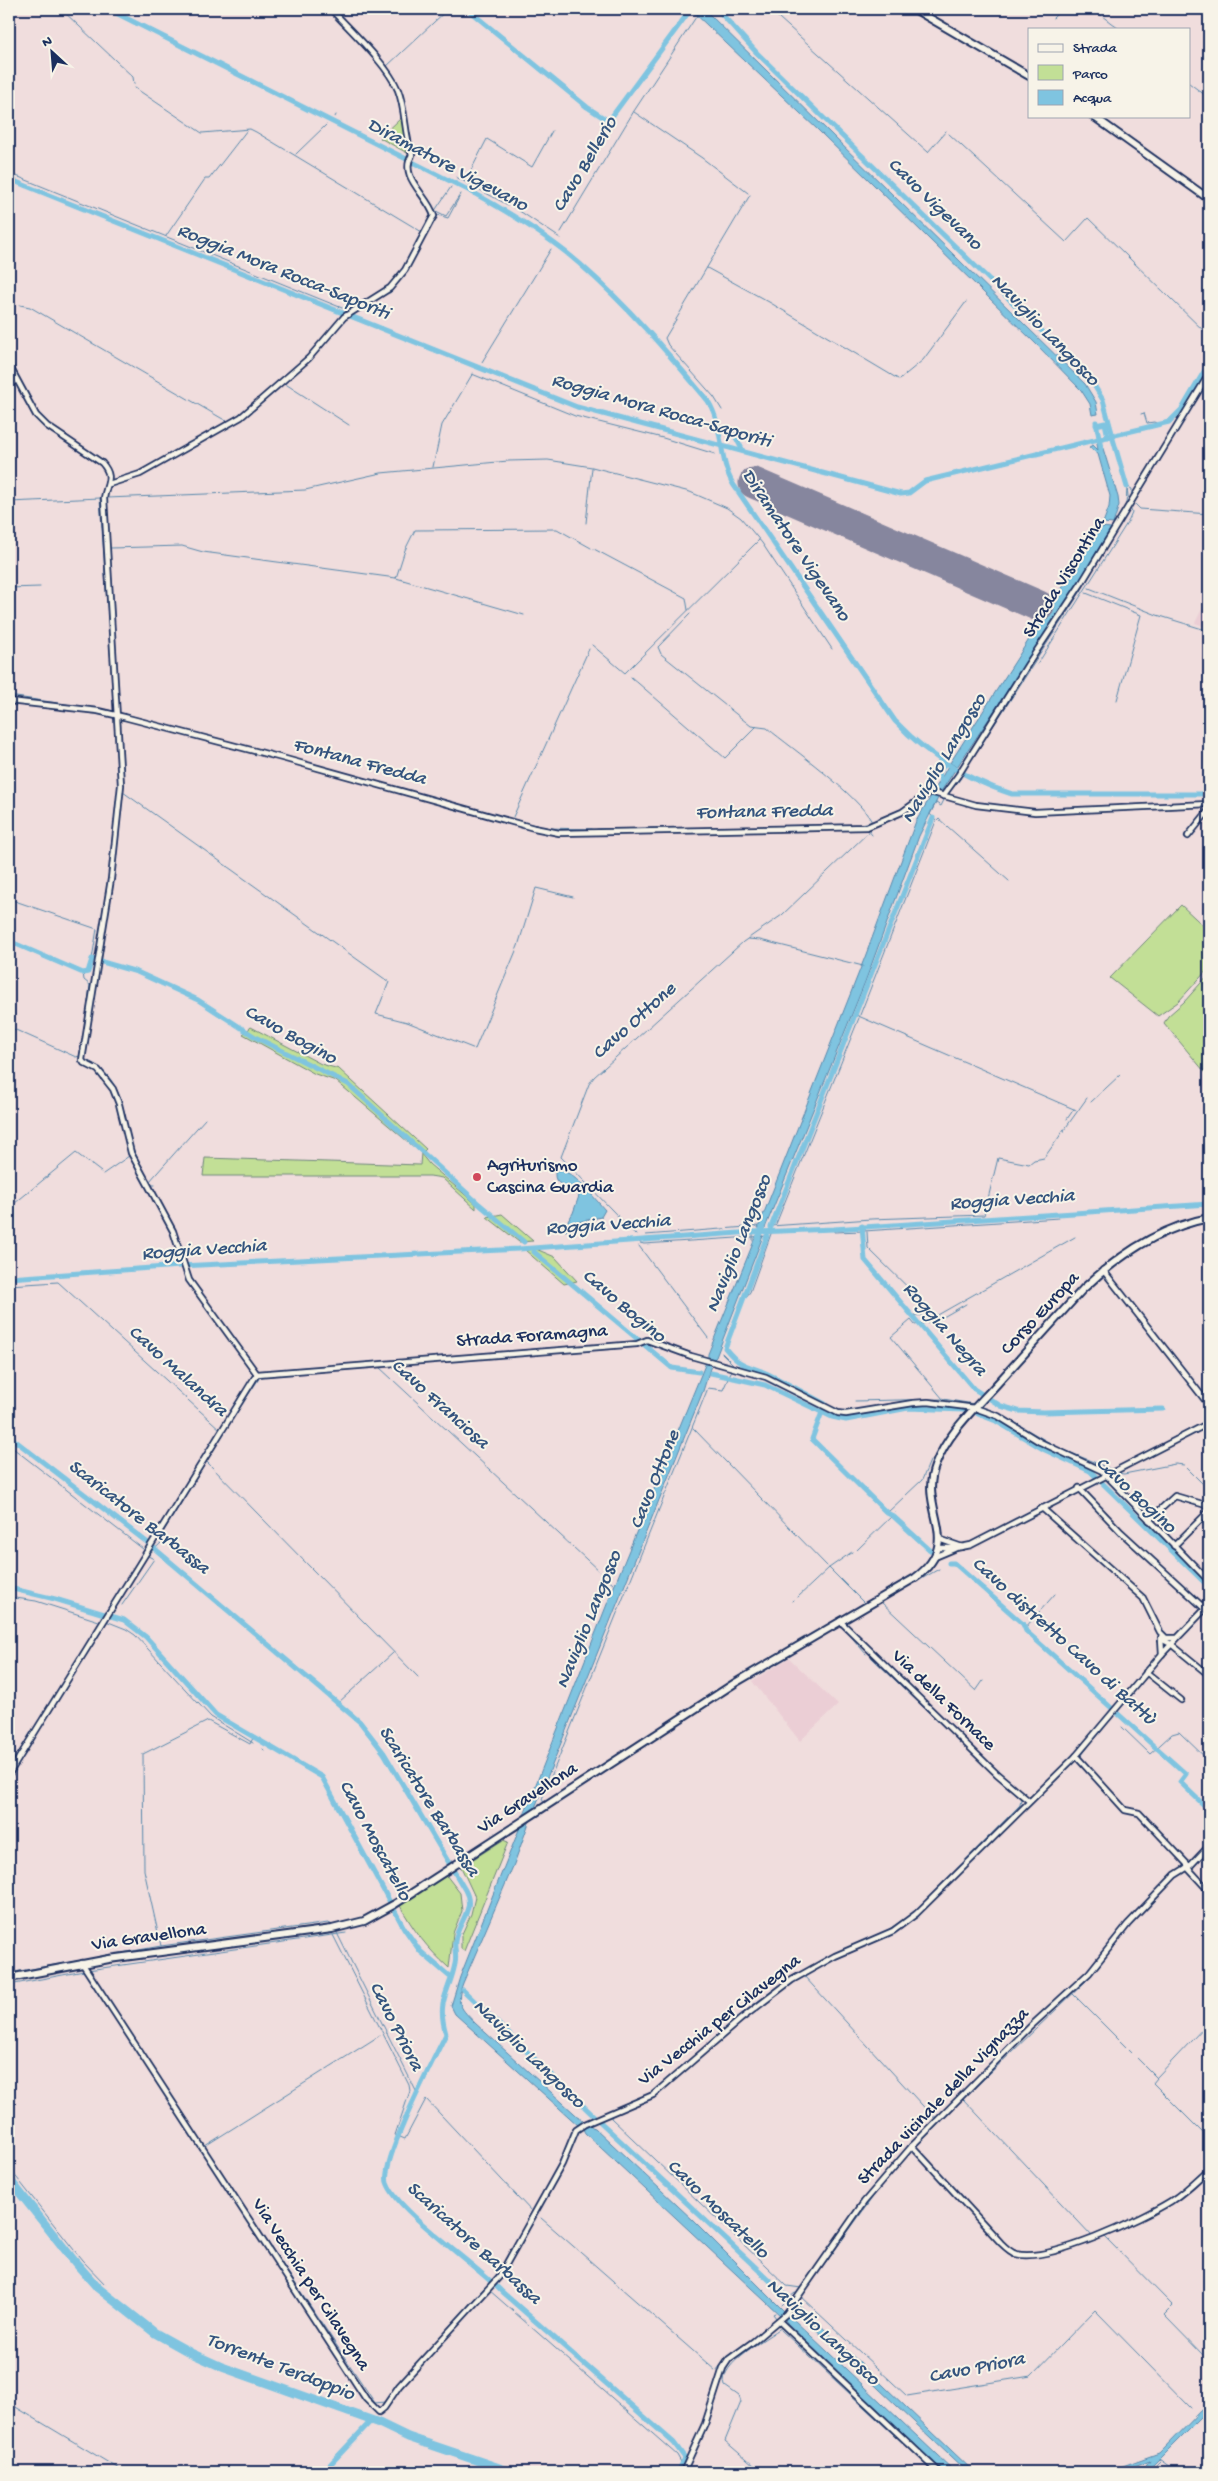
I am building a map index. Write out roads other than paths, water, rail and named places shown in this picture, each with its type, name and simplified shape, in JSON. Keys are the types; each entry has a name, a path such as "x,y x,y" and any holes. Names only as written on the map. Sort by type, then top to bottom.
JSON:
{"main road":[{"path":"914,9 1028,75"},
{"path":"1096,118 1209,199"},
{"name":"Corso Europa","path":"939,1536 932,1500 933,1470 940,1451 975,1408 1083,1289 1103,1270 1147,1240 1170,1230 1209,1218"},
{"name":"Via Gravellona","path":"9,1978 335,1928 364,1921 392,1906 735,1683 915,1578 928,1567 935,1557 939,1548 939,1536"}],"street":[{"path":"110,484 140,474 230,425 309,358 346,315 386,291 405,270 433,214 411,178 409,160 412,155 406,136 400,97 394,83 331,9"},
{"path":"9,366 36,415 47,426 102,463 109,471 110,484 104,498 121,785 111,879 96,965 83,1062 98,1070 113,1089 131,1154 173,1231 189,1280 257,1374 9,1774"},
{"name":"Strada Viscontina","path":"943,796 1081,584 1209,374"},
{"path":"9,701 98,711 117,715 282,758 534,828 559,833 867,827 902,812 927,794 933,792 976,805 1035,812 1209,804"},
{"path":"1188,836 1209,810"},
{"path":"1103,1270 1209,1405"},
{"name":"Strada Foramagna","path":"257,1374 637,1344 645,1341 766,1377 824,1407 846,1414 913,1403 975,1408"},
{"path":"975,1408 1007,1420 1040,1442 1104,1475 1209,1581"},
{"name":"Via Gravellona","path":"939,1548 964,1547 1209,1423"},
{"path":"1079,1488 1121,1532 1205,1609"},
{"path":"1149,1520 1174,1496 1209,1506"},
{"path":"1042,1508 1075,1540 1143,1598 1160,1632 1162,1654"},
{"path":"1174,1546 1209,1511"},
{"path":"939,1536 964,1547"},
{"name":"Via Gravellona","path":"935,1557 956,1548"},
{"name":"Via Vecchia per Cilavegna","path":"84,1968 366,2398 378,2412 492,2282 499,2277 562,2164 576,2130 583,2125 645,2099 674,2078 741,2019 792,1980 835,1956 893,1931 916,1914 1076,1756 1146,1672 1209,1605"},
{"name":"Via della Fornace","path":"840,1621 998,1774 1029,1801"},
{"path":"1160,1632 1166,1638 1178,1637"},
{"path":"1161,1639 1171,1644 1209,1675"},
{"path":"1146,1672 1181,1700"},
{"path":"1076,1756 1125,1810 1139,1813 1209,1891"},
{"name":"Strada vicinale della Vignazza","path":"683,2472 705,2424 722,2368 733,2355 782,2317 791,2307 864,2202 912,2146 1031,2026 1089,1973 1128,1924 1209,1846"},
{"path":"912,2146 1011,2252 1024,2255 1045,2253 1094,2238 1161,2207 1209,2169"},
{"path":"782,2317 784,2326 872,2406 939,2472"}],"water":[{"path":"690,9 704,9 1085,384 1096,402 1098,414 1092,415 1090,404 1081,390 1036,344 818,130"},
{"path":"1101,442 1118,497 1119,505 1113,524 1103,523 1109,507 1110,496 1098,454 1089,447 1093,445 1098,450 1097,443"},
{"path":"1101,527 1111,528 1076,587 957,767 950,763"},
{"path":"948,766 955,770 940,793 934,791"},
{"path":"933,793 939,796 919,836 865,982 765,1228 758,1228 865,957 916,821"},
{"path":"558,1170 570,1174 590,1193 605,1210 601,1217 578,1222 566,1231 563,1229 573,1213 579,1196 573,1187 563,1185 556,1180 555,1173"},
{"path":"756,1236 763,1236 716,1357 713,1360 708,1359 708,1354"},
{"path":"707,1360 712,1362 703,1391 534,1810 523,1817 613,1589"},
{"path":"530,1820 514,1864 463,1983 460,2001 463,2009 475,2023 585,2123 579,2126 455,2014 451,2006 460,1977 520,1827"},
{"path":"586,2125 595,2128 694,2221 785,2312 781,2316 585,2133 582,2127"},
{"path":"796,2302 974,2472 967,2472 808,2322 793,2307"},
{"path":"787,2315 955,2472 944,2472 787,2323 784,2318"},
{"path":"1209,2402 1209,2409 1146,2472 1141,2472 1150,2460 1119,2472 1106,2472 1159,2453"}],"waterway":[{"path":"61,9 133,77 134,84"},
{"name":"Diramatore Vigevano","path":"108,9 472,192 528,225 580,264 631,313 708,401 717,421 725,464 733,484 895,721 934,755 964,774 1012,794 1209,794"},
{"path":"335,9 349,25"},
{"path":"386,67 448,9"},
{"path":"467,9 587,107 607,120 610,119 691,9"},
{"name":"Cavo Vigevano","path":"717,9 757,53 1089,377 1103,400 1112,433"},
{"path":"769,9 928,152 946,131"},
{"path":"1053,18 1062,9"},
{"path":"1093,9 1118,28"},
{"name":"Cavo Bellerio","path":"561,232 634,111 698,14"},
{"path":"398,84 404,99"},
{"path":"1190,84 1209,98"},
{"path":"135,88 202,133 250,129 422,232 427,224"},
{"name":"Cavo Bellerio","path":"634,112 702,158 748,193"},
{"path":"296,154 326,125"},
{"path":"166,236 205,179 209,179 247,130"},
{"path":"467,178 487,139 532,167 552,131"},
{"path":"949,134 1066,242 1088,218 1209,336"},
{"path":"9,173 347,310 377,294"},
{"path":"456,177 508,205"},
{"name":"Roggia Mora Rocca-Saporiti","path":"9,179 577,407 901,494 909,493 925,481 1169,422 1182,409 1209,363"},
{"path":"434,212 451,187"},
{"path":"408,268 438,215 448,218 461,194"},
{"path":"436,211 446,216 460,195"},
{"path":"722,410 714,397 668,345 665,338 750,195"},
{"path":"512,206 560,238"},
{"name":"Cavo Bellerio","path":"482,362 551,249"},
{"path":"707,268 769,302 898,379"},
{"path":"386,292 390,293 400,279"},
{"path":"900,379 923,360 966,302"},
{"path":"20,305 30,307 228,422"},
{"name":"Cavo Bellerio","path":"433,467 442,425 473,373"},
{"path":"472,374 575,416 663,438 715,454"},
{"path":"231,425 252,412 284,383 349,425"},
{"path":"1141,414 1144,413 1147,423 1154,422 1160,425"},
{"name":"Naviglio Langosco","path":"1096,422 1101,448"},
{"path":"1096,425 1105,423 1108,437"},
{"path":"720,429 732,430 743,451"},
{"name":"Cavo distretto Cavo di Battù","path":"1113,439 1127,487"},
{"path":"107,498 305,490 381,473 508,461 548,460 592,467 690,492 727,508 741,518 762,543 832,649"},
{"path":"586,523 592,468"},
{"name":"Cavo distretto Cavo di Battù","path":"1127,487 1129,504"},
{"name":"Cavo distretto Cavo di Battù","path":"1128,487 1132,489 1131,498"},
{"name":"Cavo distretto Cavo di Battù","path":"1126,506 1127,488"},
{"path":"9,502 100,498 114,710"},
{"name":"Cavo distretto Cavo di Battù","path":"1132,501 1140,509 1209,514"},
{"name":"Cavo distretto Cavo di Battù","path":"1037,665 1129,520 1132,513 1130,507"},
{"name":"Cavo distretto Cavo di Battù","path":"1083,592 1081,591 1127,512"},
{"path":"111,548 182,546 203,552 396,578 405,550 415,530 557,529 591,548"},
{"path":"592,645 625,673 759,540"},
{"path":"594,549 686,598 688,610"},
{"path":"396,578 524,615"},
{"path":"9,588 40,587"},
{"name":"Cavo distretto Cavo di Battù","path":"1089,588 1157,615 1209,631"},
{"path":"966,768 1081,591"},
{"name":"Cavo distretto Cavo di Battù","path":"1086,593 1141,615 1117,700"},
{"path":"690,614 658,647 661,654 751,726 767,728 808,760 853,799 865,811 872,822"},
{"path":"513,817 589,649"},
{"path":"631,677 725,758 757,726"},
{"name":"Fontana Fredda","path":"9,696 114,711"},
{"name":"Fontana Fredda","path":"121,713 546,828 592,829"},
{"name":"Fontana Fredda","path":"272,757 332,774"},
{"path":"942,784 939,773 945,763"},
{"path":"947,795 961,778"},
{"path":"377,787 470,812"},
{"path":"120,813 123,792 389,982 376,1014 407,1022 475,1049 518,946 536,888 573,897"},
{"path":"936,803 941,806 945,798"},
{"name":"Cavo distretto Cavo di Battù","path":"936,803 930,814 936,821"},
{"name":"Cavo distretto Cavo di Battù","path":"771,1227 933,818"},
{"name":"Cavo distretto Cavo di Battù","path":"937,821 939,819 1009,881"},
{"name":"Cavo distretto Cavo di Battù","path":"860,1015 936,821"},
{"name":"Fontana Fredda","path":"857,825 871,822"},
{"name":"Fontana Fredda","path":"798,826 824,826"},
{"name":"Fontana Fredda","path":"597,829 749,827"},
{"name":"Cavo Ottone","path":"636,1235 561,1157 589,1084 594,1077 743,942 782,915 873,828"},
{"name":"Fontana Fredda","path":"769,831 862,829"},
{"name":"Fontana Fredda","path":"868,830 872,835"},
{"path":"559,835 695,832"},
{"path":"9,899 97,929 92,959"},
{"name":"Cavo Ottone","path":"748,939 760,940 863,966"},
{"name":"Cavo Bogino","path":"9,941 83,973 88,972 92,959 137,972 198,1000 257,1038 348,1084 479,1204 524,1242"},
{"path":"83,973 84,980 90,985 85,1027"},
{"name":"Cavo distretto Cavo di Battù","path":"856,1015 1076,1110"},
{"name":"Cavo distretto Cavo di Battù","path":"776,1224 859,1018"},
{"path":"9,1027 76,1057 80,1056"},
{"path":"87,1042 85,1060 103,1071 115,1087 123,1107 127,1128"},
{"name":"Cavo distretto Cavo di Battù","path":"1091,1102 1120,1075"},
{"name":"Cavo distretto Cavo di Battù","path":"771,1226 871,1219 984,1215 998,1158 1029,1164 1034,1160 1044,1158 1087,1098"},
{"path":"1067,1119 1074,1109"},
{"path":"149,1182 205,1119"},
{"path":"132,1146 147,1179"},
{"path":"9,1208 76,1153 101,1172"},
{"path":"103,1174 129,1156 146,1185"},
{"name":"Roggia Vecchia","path":"9,1278 180,1266 519,1249 753,1232 834,1229 1209,1204"},
{"path":"834,1229 834,1232 864,1231 1059,1218"},
{"name":"Roggia Vecchia","path":"756,1243 764,1223"},
{"path":"646,1235 759,1226"},
{"name":"Roggia Negra","path":"862,1226 865,1260 974,1389 1001,1406 1018,1411 1044,1412 1163,1409"},
{"name":"Cavo distretto Cavo di Battù","path":"742,1302 750,1292 772,1231"},
{"path":"753,1232 753,1241"},
{"path":"867,1232 868,1248 940,1319"},
{"path":"639,1240 640,1243 644,1244 767,1236"},
{"name":"Cavo distretto Cavo di Battù","path":"767,1236 725,1348 741,1363 775,1377 825,1404 812,1439 887,1513 893,1516 930,1550"},
{"path":"910,1315 936,1316 1075,1237"},
{"name":"Cavo Ottone","path":"639,1246 708,1338"},
{"name":"Cavo Bogino","path":"534,1252 672,1368 699,1372"},
{"name":"Cavo Malandra","path":"9,1285 58,1282 221,1430"},
{"path":"943,1399 891,1337 911,1320 915,1325 938,1320 966,1304"},
{"name":"Cavo Ottone","path":"544,1803 542,1799 708,1388 723,1390 734,1365 722,1353"},
{"name":"Cavo Franciosa","path":"379,1367 614,1585"},
{"name":"Cavo Franciosa","path":"224,1432 260,1377 342,1369"},
{"name":"Cavo Bogino","path":"711,1373 765,1385 832,1417 846,1420 908,1408 964,1410"},
{"path":"855,1401 943,1399 974,1404"},
{"path":"988,1410 1007,1418 1057,1447 1113,1470"},
{"name":"Cavo Bogino","path":"978,1414 996,1421 1045,1450 1090,1471 1209,1587"},
{"name":"Cavo distretto Cavo di Battù","path":"693,1428 827,1566"},
{"name":"Cavo Malandra","path":"18,1765 149,1554 161,1543 162,1534 224,1433"},
{"name":"Scaricatore Barbassa","path":"9,1436 148,1543 360,1722 384,1753 468,1897 467,1909 455,1941 455,1964 444,1998 442,2013 446,2034 400,2132 387,2170 387,2182 405,2208 674,2443 685,2458 678,2472"},
{"path":"9,1445 143,1549"},
{"path":"887,1513 922,1480 930,1461"},
{"path":"207,1462 418,1677"},
{"path":"1116,1473 1124,1474 1175,1464 1184,1465 1209,1490"},
{"path":"857,1550 895,1513"},
{"path":"798,1597 829,1568 852,1552"},
{"path":"122,1605 154,1559 148,1556"},
{"name":"Cavo distretto Cavo di Battù","path":"949,1563 954,1563 1023,1624 1026,1631 1156,1748"},
{"name":"Cavo distretto Cavo di Battù","path":"829,1568 864,1603"},
{"name":"Cavo distretto Cavo di Battù","path":"856,1616 939,1569"},
{"name":"Cavo Moscatello","path":"9,1588 55,1599 124,1620 146,1637 216,1715 322,1777 404,1928 420,1951 449,1976"},
{"path":"1025,1628 1055,1594"},
{"path":"9,1597 36,1601 102,1622"},
{"path":"881,1602 976,1691 983,1681"},
{"path":"106,1621 135,1635 211,1717 253,1743"},
{"name":"Cavo distretto Cavo di Battù","path":"841,1625 866,1654"},
{"path":"338,1703 393,1653"},
{"name":"Cavo distretto Cavo di Battù","path":"871,1657 945,1728"},
{"path":"254,1736 250,1744 208,1721 143,1754 144,1870 161,1946 328,1923 333,1925"},
{"name":"Cavo distretto Cavo di Battù","path":"1122,1727 1150,1754 1172,1734 1179,1732 1209,1761"},
{"name":"Cavo distretto Cavo di Battù","path":"1093,1741 1104,1728"},
{"name":"Cavo distretto Cavo di Battù","path":"949,1731 984,1765"},
{"name":"Cavo distretto Cavo di Battù","path":"1081,1756 1089,1746"},
{"name":"Cavo distretto Cavo di Battù","path":"1158,1749 1186,1774 1180,1782 1209,1810"},
{"name":"Cavo Malandra","path":"9,1780 13,1773"},
{"name":"Cavo distretto Cavo di Battù","path":"885,1932 914,1912 1020,1805 1021,1799 998,1778"},
{"name":"Cavo distretto Cavo di Battù","path":"1043,1792 1048,1788"},
{"path":"336,1931 417,2093"},
{"path":"88,1970 346,1933"},
{"name":"Cavo Priora","path":"333,1935 409,2085 410,2091 395,2135 405,2139 426,2099 532,2212"},
{"path":"9,1973 161,1946"},
{"name":"Cavo distretto Cavo di Battù","path":"695,2055 760,1999 814,1964 833,1955"},
{"name":"Cavo distretto Cavo di Battù","path":"1092,2236 963,2099 1085,1982 1107,1956"},
{"path":"9,1985 84,1971"},
{"name":"Cavo distretto Cavo di Battù","path":"804,1976 933,2117 937,2117"},
{"name":"Cavo Moscatello","path":"463,1990 597,2119 797,2306"},
{"name":"Cavo distretto Cavo di Battù","path":"1073,1994 1157,2078 1153,2083 1209,2139"},
{"name":"Cavo distretto Cavo di Battù","path":"1157,2077 1209,2022"},
{"path":"205,2146 379,2036"},
{"name":"Cavo distretto Cavo di Battù","path":"660,2092 675,2079"},
{"name":"Cavo distretto Cavo di Battù","path":"647,2095 657,2089"},
{"name":"Cavo distretto Cavo di Battù","path":"947,2108 962,2092"},
{"path":"648,2099 612,2115 611,2118 787,2286 801,2288"},
{"name":"Cavo Priora","path":"917,2146 962,2100"},
{"name":"Cavo Priora","path":"892,2173 912,2151"},
{"path":"215,2163 375,2403 385,2402 394,2388 485,2287"},
{"path":"9,2168 82,2260 106,2285"},
{"name":"Torrente Terdoppio","path":"9,2179 98,2288 155,2333 191,2353 222,2367 379,2423 408,2437 511,2472"},
{"name":"Cavo Priora","path":"802,2296 880,2187"},
{"path":"9,2193 20,2193"},
{"name":"Cavo Priora","path":"541,2218 716,2371 730,2354 752,2340"},
{"name":"Cavo distretto Cavo di Battù","path":"1104,2236 1173,2306 1164,2315 1209,2361"},
{"path":"489,2290 677,2455 682,2464"},
{"name":"Cavo Priora","path":"790,2297 795,2293 798,2294"},
{"name":"Cavo Priora","path":"801,2297 907,2396 1031,2376 1095,2310 1191,2408"},
{"name":"Cavo Priora","path":"782,2305 786,2301"},
{"name":"Cavo Priora","path":"766,2328 776,2318 773,2314 775,2313"},
{"path":"761,2472 725,2441 741,2402 739,2396 725,2386 725,2377 729,2368 737,2359 787,2323"},
{"path":"781,2330 934,2472"},
{"path":"9,2403 124,2472"},
{"path":"323,2472 371,2421"},
{"path":"1159,2459 1177,2472"},
{"path":"1149,2472 1160,2461"}],"place":[{"name":"Agriturismo Cascina Guardia","path":"477,1177"}]}
